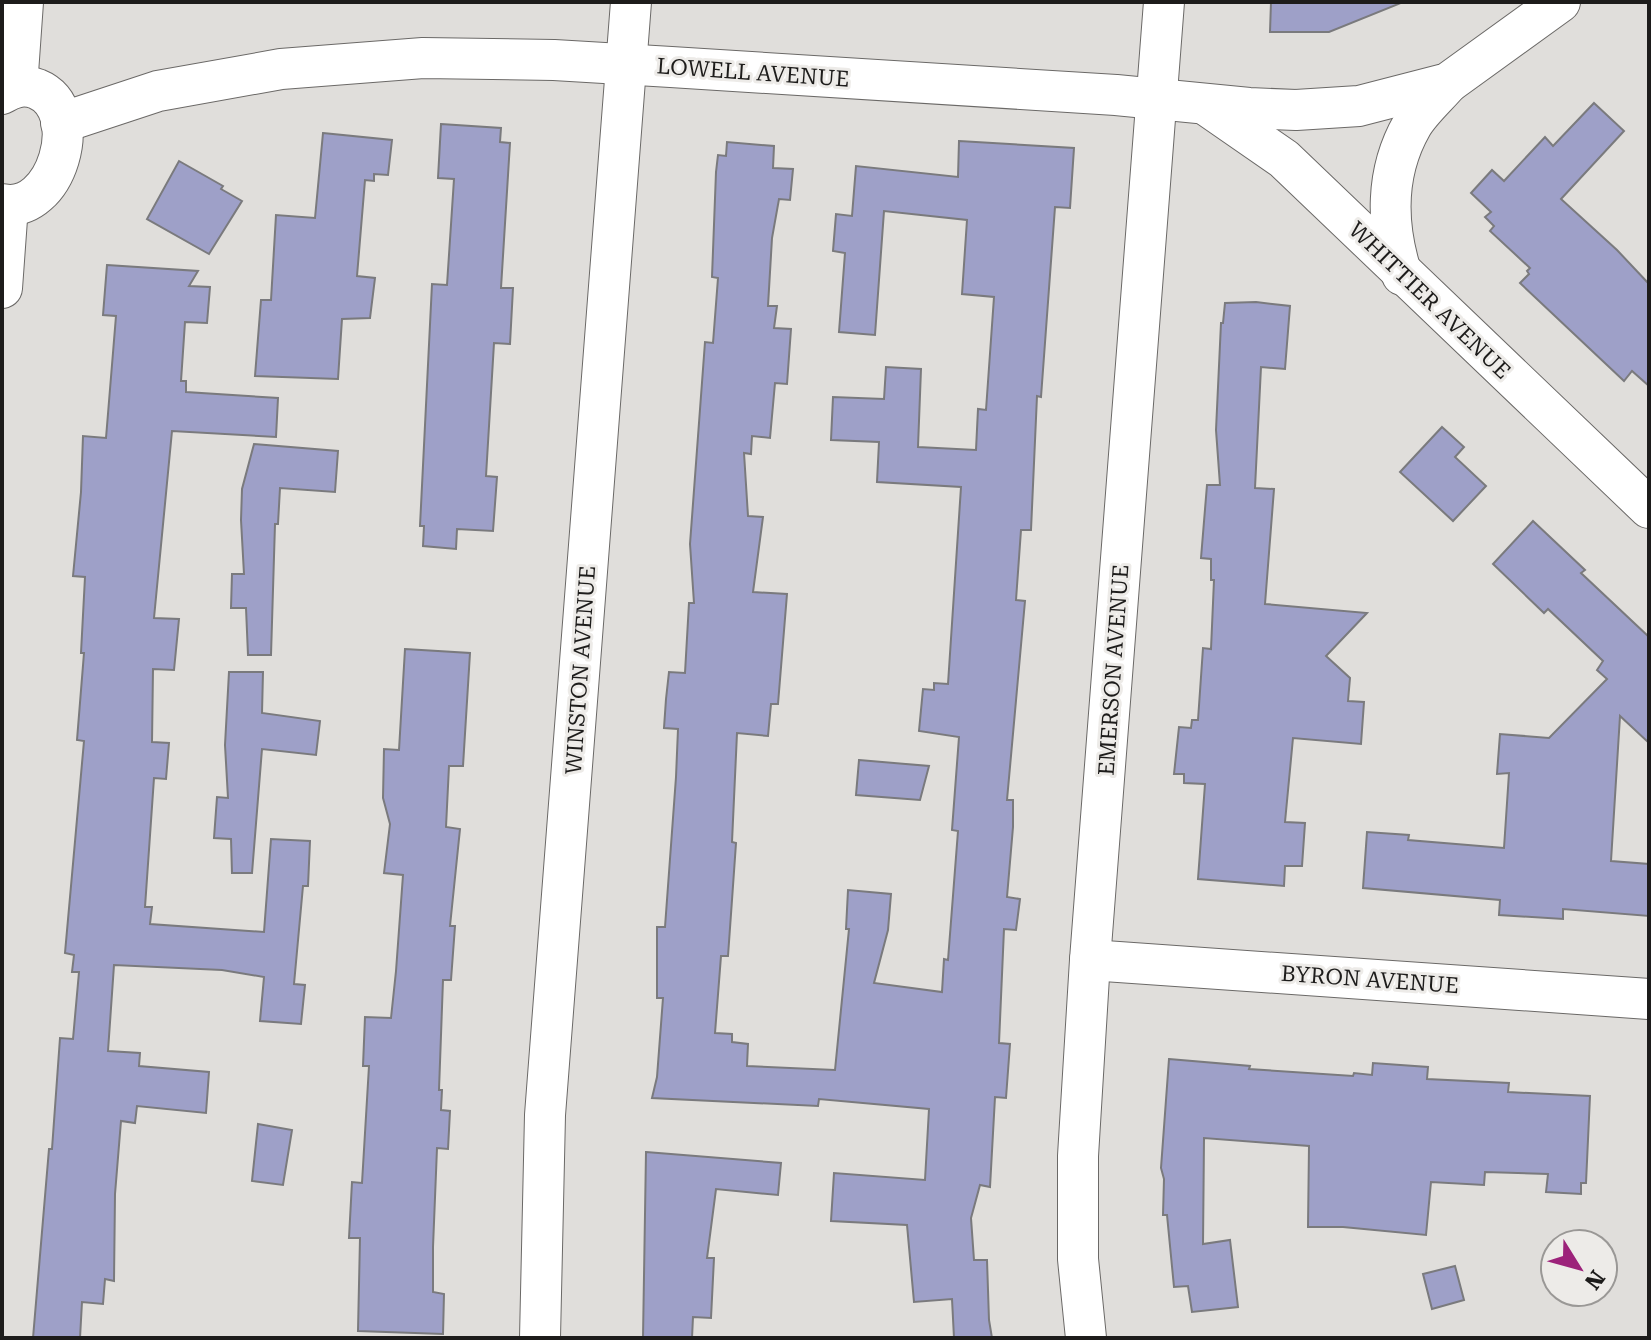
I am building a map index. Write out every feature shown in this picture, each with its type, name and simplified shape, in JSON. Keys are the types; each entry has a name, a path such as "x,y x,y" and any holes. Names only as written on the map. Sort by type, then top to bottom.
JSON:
{"street":[{"path":"2,288 5,205 30,202 56,167 62,145 62,117 55,103 45,93 31,87 10,91 23,2"},
{"name":"WINSTON AVENUE","path":"540,1338 545,1115 631,2"},
{"name":"EMERSON AVENUE","path":"1086,1338 1078,1259 1078,1171 1090,960 1164,2"},
{"name":"LOWELL AVENUE","path":"1402,275 1390,230 1389,203 1395,166 1412,124 1448,83 1560,2"},
{"name":"LOWELL AVENUE","path":"61,123 158,91 309,66 423,58 554,60 1296,110 1359,106 1448,83"},
{"name":"WHITTIER AVENUE","path":"1202,102 1284,159 1649,508"},
{"name":"BYRON AVENUE","path":"1090,960 1649,999"}],"building":[{"path":"1271,2 1401,3 1329,32 1270,32"},
{"path":"1594,103 1624,131 1561,199 1649,284 1649,386 1632,371 1624,381 1520,283 1529,274 1527,271 1530,268 1490,231 1494,226 1485,217 1491,212 1471,193 1492,170 1504,181 1545,137 1553,146"},
{"path":"441,124 501,128 500,142 510,143 501,288 513,288 510,344 494,343 486,476 497,477 493,531 457,529 456,549 423,546 424,526 420,526 432,284 447,285 454,179 438,178"},
{"path":"323,133 392,140 388,175 374,174 374,181 365,180 357,276 375,278 370,318 342,319 338,379 255,376 261,300 271,300 276,215 315,218"},
{"path":"959,141 1074,148 1070,208 1055,207 1041,397 1037,396 1031,530 1021,530 1016,600 1025,601 1007,800 1013,800 1013,827 1007,897 1020,899 1016,930 1004,929 999,1043 1010,1044 1006,1098 995,1097 990,1187 980,1185 971,1218 974,1260 987,1260 992,1338 954,1338 952,1299 914,1302 907,1225 831,1221 834,1173 925,1180 929,1109 819,1099 818,1106 652,1098 657,1077 663,998 657,998 657,927 665,927 678,729 664,728 666,699 669,672 685,673 689,603 694,603 690,544 705,342 713,343 718,278 712,277 716,172 718,155 726,156 727,142 774,146 773,168 793,169 790,200 779,199 772,238 768,306 777,306 774,328 791,329 787,384 775,383 770,438 752,436 751,454 744,453 748,516 763,517 753,592 787,594 778,704 771,704 768,736 737,733 732,842 736,843 728,956 721,956 715,1033 732,1034 732,1042 748,1044 747,1066 835,1070 849,929 846,929 848,890 891,894 888,930 874,983 942,992 944,959 948,960 958,831 952,830 959,737 919,731 923,689 934,690 934,683 948,684 961,487 877,482 879,442 831,440 833,397 884,399 886,367 921,369 918,447 976,450 978,409 986,410 994,297 962,294 967,220 884,211 875,335 839,332 845,253 833,251 836,214 852,216 856,166 958,177"},
{"path":"179,161 223,186 221,189 242,201 209,254 147,219"},
{"path":"107,265 198,271 189,286 210,287 207,323 185,322 181,381 186,381 186,392 278,398 276,437 172,431 154,618 179,619 174,670 153,669 152,742 169,743 166,779 154,778 145,907 152,907 150,924 264,932 271,839 310,841 308,886 303,886 294,984 305,985 301,1024 260,1021 264,977 222,970 114,965 108,1051 140,1053 139,1066 209,1072 206,1113 137,1106 135,1123 121,1121 115,1194 114,1281 105,1279 103,1304 82,1302 80,1338 33,1338 60,1038 73,1039 79,972 72,972 74,955 65,953 84,741 77,740 84,653 81,653 85,577 73,576 83,436 106,438 116,316 103,315"},
{"path":"1256,302 1290,306 1285,369 1261,367 1255,488 1274,489 1265,604 1367,613 1326,656 1350,678 1348,701 1364,702 1361,744 1293,738 1285,822 1305,823 1302,866 1285,866 1284,886 1198,879 1205,784 1184,783 1184,774 1174,774 1179,727 1191,728 1192,720 1198,720 1203,648 1211,649 1214,580 1211,580 1211,559 1201,558 1207,485 1220,485 1216,430 1221,323 1225,303"},
{"path":"1442,427 1464,447 1455,457 1486,486 1453,521 1400,472"},
{"path":"254,444 338,451 335,492 280,488 278,524 275,524 271,655 248,655 246,608 231,608 232,574 244,574 242,489"},
{"path":"1533,521 1585,570 1581,573 1649,637 1649,743 1620,716 1611,861 1649,864 1649,916 1563,909 1563,919 1499,915 1500,900 1363,888 1367,832 1409,835 1408,840 1504,848 1509,773 1497,774 1500,734 1549,738 1607,679 1597,670 1603,661 1548,609 1544,613 1493,564"},
{"path":"405,649 470,653 463,766 449,766 446,827 460,829 450,926 455,926 451,980 443,980 439,1090 442,1090 441,1110 450,1111 448,1149 437,1148 433,1247 433,1292 444,1294 443,1334 358,1331 360,1238 349,1238 352,1182 362,1183 369,1066 363,1066 365,1017 391,1018 396,971 403,875 384,873 390,824 383,798 384,749 399,750"},
{"path":"229,672 263,672 262,713 320,721 316,755 262,749 252,873 232,873 231,839 214,838 217,797 228,798 225,745"},
{"path":"859,760 929,766 920,800 856,795"},
{"path":"1169,1059 1250,1066 1249,1069 1353,1076 1354,1073 1372,1075 1373,1063 1428,1067 1427,1079 1509,1083 1508,1092 1590,1096 1586,1183 1581,1183 1581,1194 1546,1192 1548,1174 1485,1172 1484,1185 1431,1182 1426,1235 1308,1227 1309,1146 1204,1138 1203,1244 1230,1240 1238,1307 1192,1312 1188,1286 1174,1287 1167,1215 1163,1215 1164,1179 1161,1168"},
{"path":"258,1124 292,1130 283,1185 252,1181"},
{"path":"646,1152 781,1163 778,1195 716,1189 707,1258 714,1258 711,1318 693,1317 692,1338 643,1338"},
{"path":"1455,1266 1464,1300 1432,1309 1423,1274"}]}
